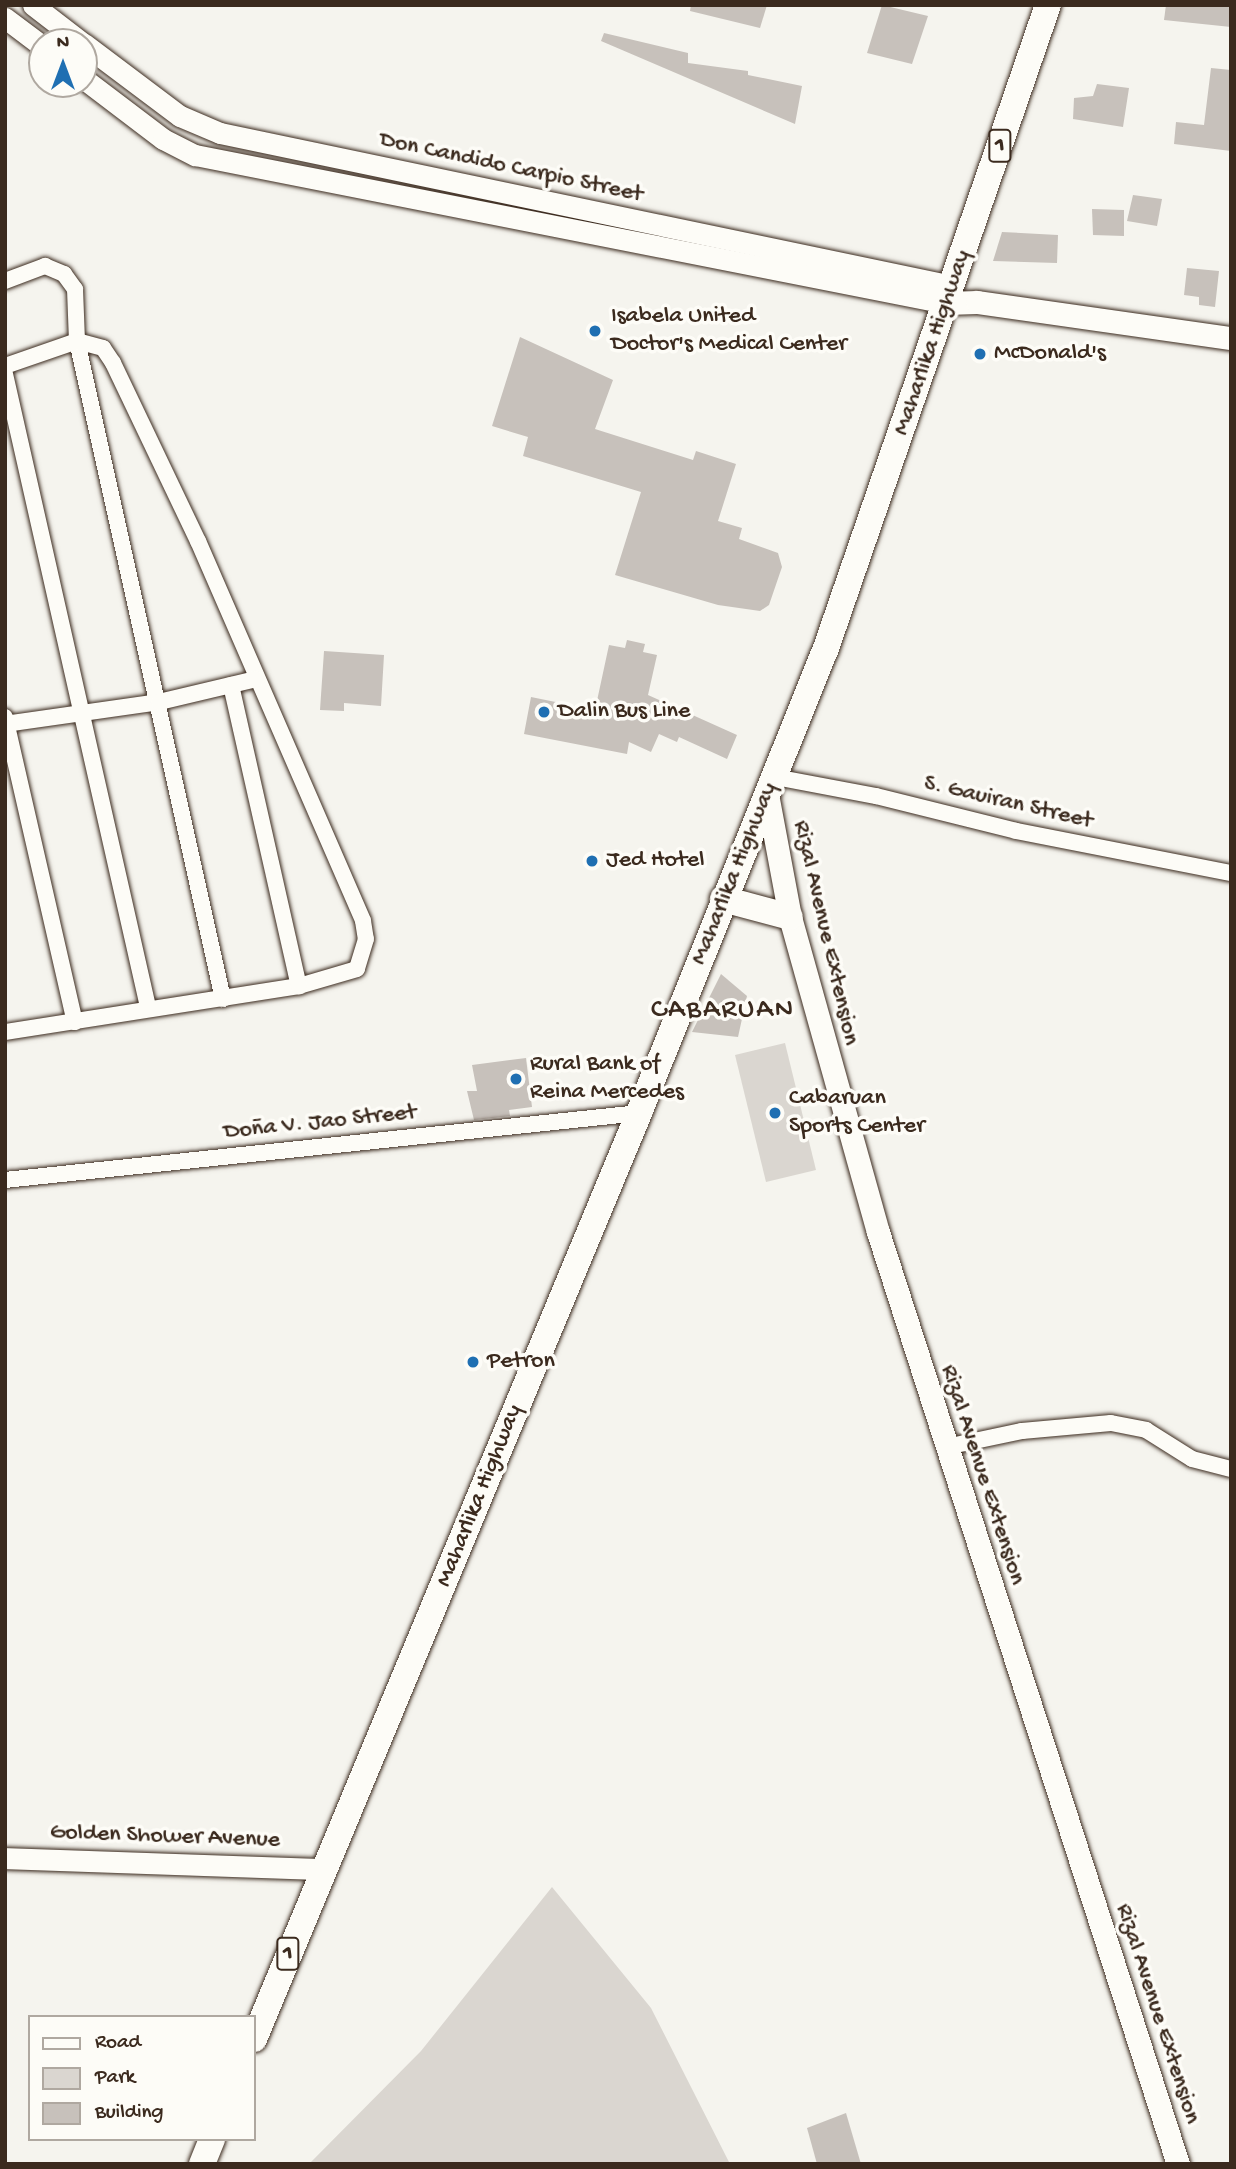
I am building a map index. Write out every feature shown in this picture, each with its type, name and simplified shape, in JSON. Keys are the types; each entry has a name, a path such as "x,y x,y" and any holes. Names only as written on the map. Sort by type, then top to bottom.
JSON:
{"main road":[{"name":"Maharlika Highway","path":"256,2034 639,1113 771,785 875,516 1048,5"},
{"path":"949,295 977,302 1231,338"},
{"name":"Rizal Avenue Extension","path":"771,785 790,917 878,1233 1178,2164"},
{"path":"723,899 790,917"},
{"path":"202,2164 211,2141"}],"street":[{"name":"Don Candido Carpio Street","path":"33,5 63,28"},
{"path":"5,18 28,36"},
{"name":"Don Candido Carpio Street","path":"98,54 180,116 220,133 949,295"},
{"name":"Don Candido Carpio Street","path":"98,90 163,139 195,155 949,295"},
{"path":"5,281 45,266 64,274 79,304 77,341 223,999"},
{"path":"5,366 77,341 103,348 113,363 198,541 363,921 366,939 357,969 299,986 223,999 148,1007 75,1022 5,1032"},
{"path":"5,374 85,713 148,1007"},
{"path":"75,1022 6,722 159,702 256,679"},
{"path":"231,685 299,986"},
{"name":"S. Gauiran Street","path":"771,785 876,796 1016,831 1231,873"},
{"name":"Doña V. Jao Street","path":"5,1180 639,1113"},
{"path":"946,1447 1022,1431 1111,1423 1146,1430 1192,1459 1231,1469"},
{"name":"Golden Shower Avenue","path":"5,1858 323,1869"}],"green space":[{"name":"Cabaruan Sports Center","path":"785,1043 816,1170 766,1182 735,1055"},
{"path":"552,1887 651,2008 730,2164 309,2164 421,2051"}],"building":[{"path":"691,5 767,5 760,28 690,11"},
{"path":"882,5 928,16 912,64 867,53"},
{"path":"1166,5 1231,5 1231,27 1164,20"},
{"path":"604,33 688,53 688,63 748,71 748,75 802,86 795,124 601,41"},
{"path":"1211,68 1231,70 1231,151 1174,144 1176,122 1204,125"},
{"path":"1097,84 1129,88 1123,127 1073,119 1074,98 1093,96"},
{"path":"1133,195 1162,199 1157,226 1127,221"},
{"path":"1092,209 1124,210 1124,236 1093,235"},
{"path":"1002,232 1058,235 1057,263 993,261"},
{"path":"1187,268 1219,271 1215,307 1199,305 1199,297 1184,295"},
{"path":"520,337 613,380 595,429 693,460 696,451 736,464 718,521 742,528 739,539 778,553 782,567 769,605 760,611 718,605 615,575 641,492 523,456 528,437 492,426"},
{"path":"627,640 645,644 643,652 657,655 648,695 737,735 727,759 679,737 677,742 659,734 651,752 629,742 627,754 524,734 531,697 595,710 609,645 625,648"},
{"path":"324,651 384,655 381,706 344,703 344,711 320,710"},
{"path":"721,974 747,996 738,1037 692,1032"},
{"path":"526,1058 532,1107 509,1110 510,1116 474,1120 467,1091 477,1091 472,1065"},
{"path":"846,2113 861,2164 817,2164 807,2128"}],"place":[{"name":"Isabela United Doctor's Medical Center","path":"595,331"},
{"name":"McDonald's","path":"980,354"},
{"name":"Dalin Bus Line","path":"544,712"},
{"name":"Jed Hotel","path":"592,861"},
{"name":"Rural Bank of Reina Mercedes","path":"516,1079"},
{"name":"Cabaruan Sports Center","path":"775,1113"},
{"name":"Petron","path":"473,1362"}],"district":[{"name":"CABARUAN","path":"723,1011"}]}
